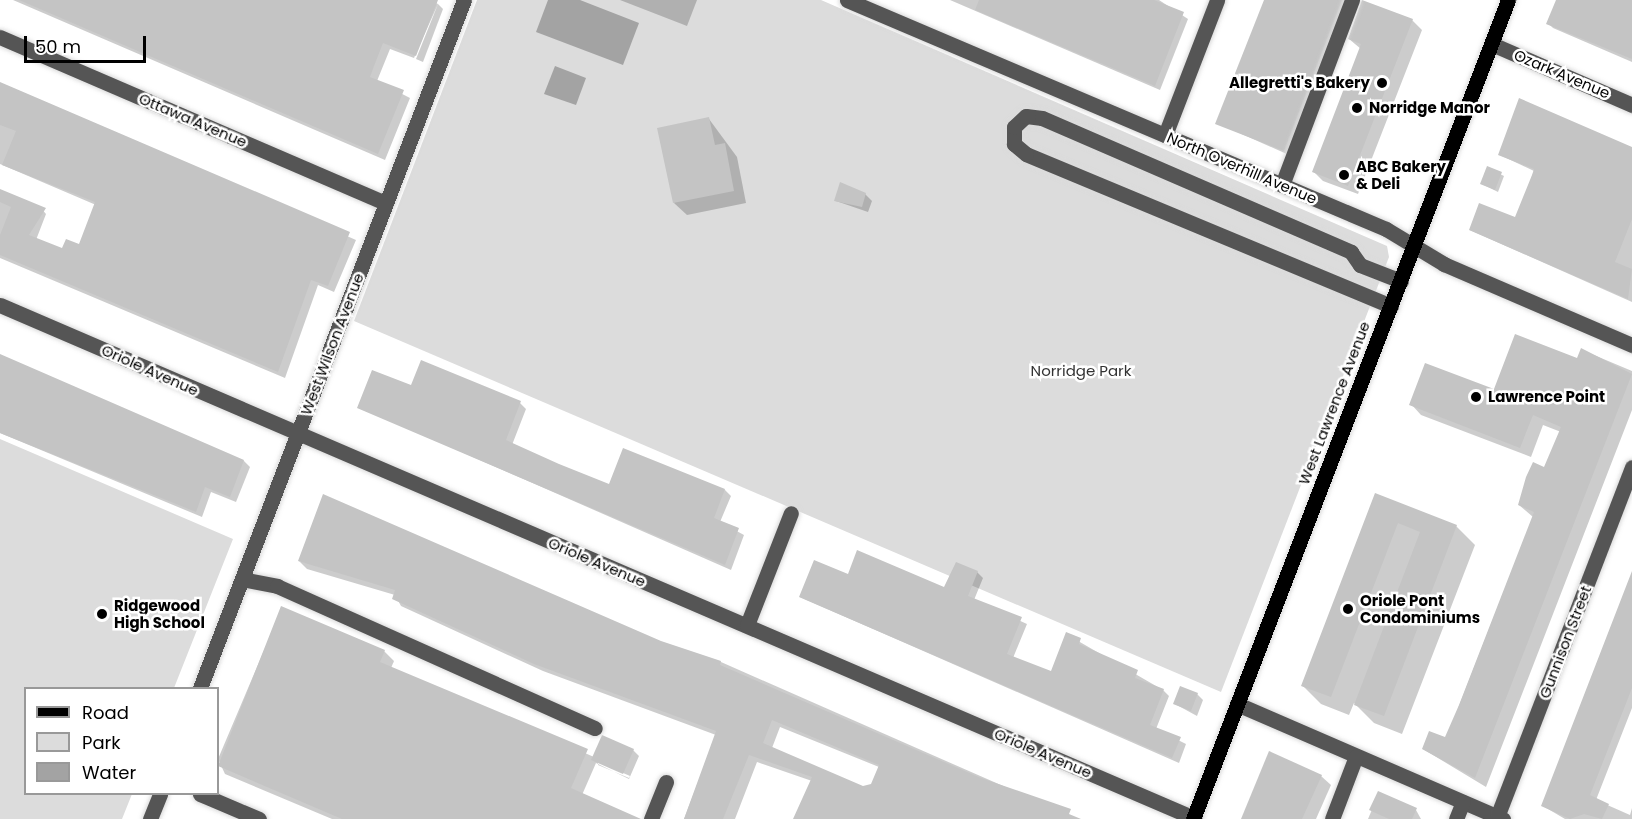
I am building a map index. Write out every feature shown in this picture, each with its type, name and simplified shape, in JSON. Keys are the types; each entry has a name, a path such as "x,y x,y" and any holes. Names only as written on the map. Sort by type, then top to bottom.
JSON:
{"main road":[{"name":"West Lawrence Avenue","path":"1193,818 1508,0"}],"street":[{"name":"West Wilson Avenue","path":"200,687 464,0"},
{"name":"North Overhill Avenue","path":"848,0 1282,185 1632,345"},
{"path":"1165,135 1217,0"},
{"path":"1282,185 1352,0"},
{"name":"Ottawa Avenue","path":"0,37 386,203"},
{"name":"Ozark Avenue","path":"1492,44 1632,105"},
{"path":"1391,306 1026,154 1014,144 1014,127 1026,116 1042,118 1351,252 1360,265 1401,280"},
{"name":"Oriole Avenue","path":"0,305 1193,818"},
{"name":"Gunnison Street","path":"1500,818 1632,467"},
{"path":"747,625 791,513"},
{"path":"242,579 277,586 595,728"},
{"path":"1237,704 1500,818"},
{"path":"1332,819 1356,756"},
{"path":"651,819 666,782"},
{"path":"150,819 160,795"},
{"path":"202,795 259,819"},
{"path":"1456,819 1463,802"}],"green space":[{"name":"Norridge Park","path":"477,0 821,0 1387,246 1389,257 1221,692 354,321"},
{"name":"Ridgewood High School","path":"0,439 233,539 174,687 24,687 24,795 132,795 122,819 0,819"}],"water":[{"path":"548,0 580,0 639,23 623,65 536,32"},
{"path":"555,66 586,78 576,105 544,94"}],"building":[{"path":"19,0 438,0 416,56 383,43 374,66 370,77 404,90 378,154"},
{"path":"979,0 1154,0 1184,12 1155,86 975,10"},
{"path":"1264,0 1342,0 1284,151 1215,124"},
{"name":"Norridge Manor","path":"1362,0 1413,19 1348,186 1312,172 1361,44 1348,39"},
{"path":"1556,0 1632,0 1632,59 1546,24"},
{"path":"0,82 350,232 328,286 311,280 278,372 0,255 0,235 11,207 0,202 0,189 46,208 29,235 62,248 66,239 79,244 95,202 2,165 16,131 0,125"},
{"path":"1519,98 1632,147 1632,219 1615,262 1632,269 1628,299 1469,230 1479,203 1515,217 1532,175 1534,169 1498,155"},
{"path":"709,117 715,145 725,143 734,191 673,203 657,128"},
{"path":"1487,166 1502,172 1495,190 1480,184"},
{"path":"840,182 866,193 862,207 834,201"},
{"path":"1515,334 1577,358 1581,348 1632,374 1475,778 1422,749 1429,731 1445,737 1459,705 1534,512 1518,505 1526,477 1533,462 1544,467 1561,427 1533,415 1520,448 1409,405 1425,363 1494,389"},
{"path":"0,354 244,460 230,497 205,487 196,512 0,433"},
{"path":"421,360 521,401 506,440 559,464 609,484 623,448 725,489 714,518 739,528 725,565 357,408 372,370 411,385"},
{"name":"Oriole Pont Condominiums","path":"1375,493 1457,525 1384,716 1354,705 1420,532 1398,523 1331,697 1301,686"},
{"path":"323,494 661,641 721,661 720,665 981,778 1071,809 1069,814 1081,819 793,819 812,777 749,755 723,819 684,819 716,731 534,664 392,599 395,590 298,561","holes":["772,720 879,765 871,784 863,786 763,743"]},
{"path":"857,550 944,587 956,562 978,571 968,596 1022,617 1007,654 1051,671 1066,632 1081,638 1079,644 1138,670 1135,678 1164,689 1150,725 1181,737 1172,758 799,597 814,560 848,574"},
{"path":"1632,571 1632,688 1590,795 1609,804 1602,819 1584,814 1570,819 1541,806"},
{"path":"281,606 385,650 380,662 588,749 571,788 641,819 342,819 219,766"},
{"path":"1180,686 1198,693 1191,711 1173,704"},
{"path":"602,735 634,749 623,774 591,760"},
{"path":"1269,751 1322,775 1302,819 1241,819"},
{"path":"1378,791 1417,808 1412,819 1389,819 1369,810"}],"place":[{"name":"Allegretti's Bakery","path":"1382,83"},
{"name":"Norridge Manor","path":"1357,108"},
{"name":"ABC Bakery & Deli","path":"1344,175"},
{"name":"Lawrence Point","path":"1476,397"},
{"name":"Oriole Pont Condominiums","path":"1348,609"},
{"name":"Ridgewood High School","path":"102,614"}]}
